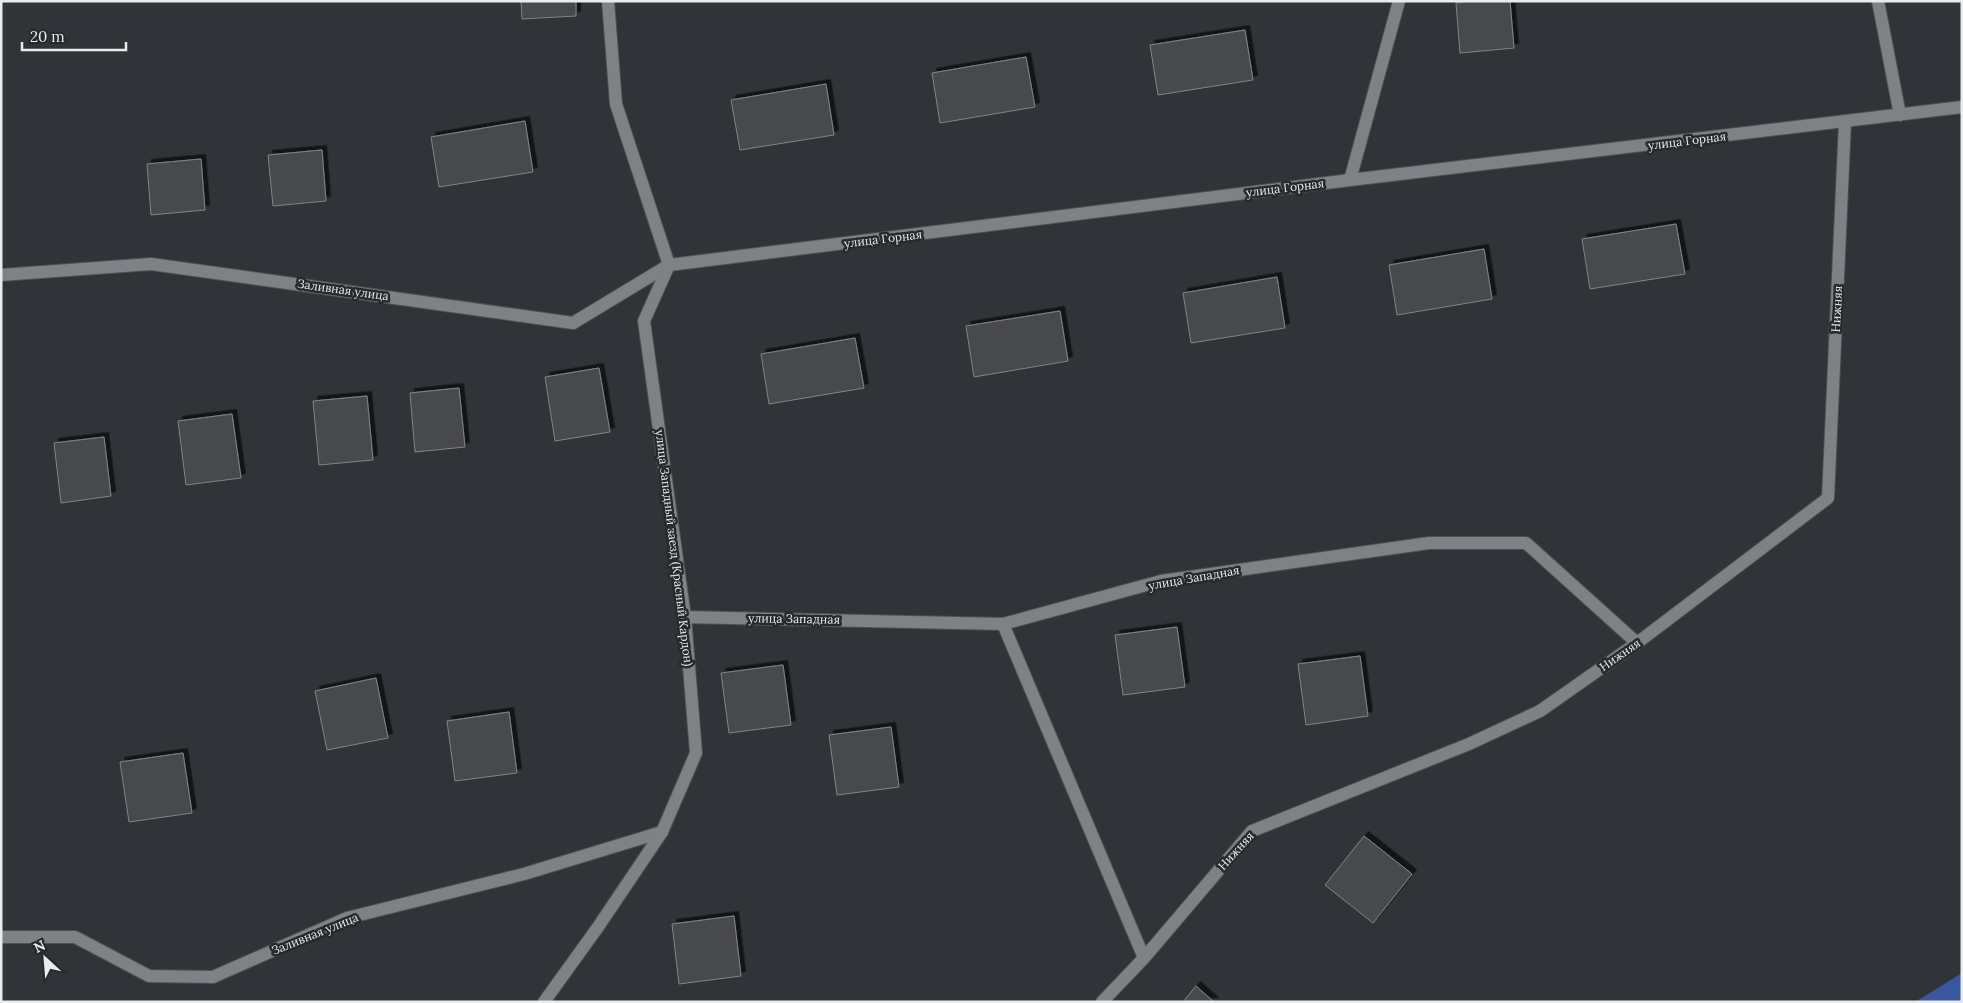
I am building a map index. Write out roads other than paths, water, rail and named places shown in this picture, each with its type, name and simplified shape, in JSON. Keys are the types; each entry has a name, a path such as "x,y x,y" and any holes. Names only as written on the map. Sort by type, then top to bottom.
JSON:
{"street":[{"path":"608,1 616,104 669,265"},
{"path":"1350,180 1399,1"},
{"path":"1878,1 1900,115"},
{"name":"улица Горная","path":"669,265 1350,180 1962,107"},
{"name":"Нижняя","path":"1102,1002 1144,958 1252,831 1469,744 1540,711 1637,643 1828,498 1845,122"},
{"name":"Заливная улица","path":"1,275 151,264 573,323 669,265"},
{"name":"улица Западный заезд (Красный Кардон)","path":"544,1002 598,927 662,832 696,753 685,617 644,321 669,265"},
{"name":"улица Западная","path":"685,617 1003,624 1161,581 1429,543 1526,543 1637,643"},
{"path":"1003,624 1144,958"},
{"name":"Заливная улица","path":"1,937 75,937 149,976 213,977 347,918 524,874 662,832"}]}
